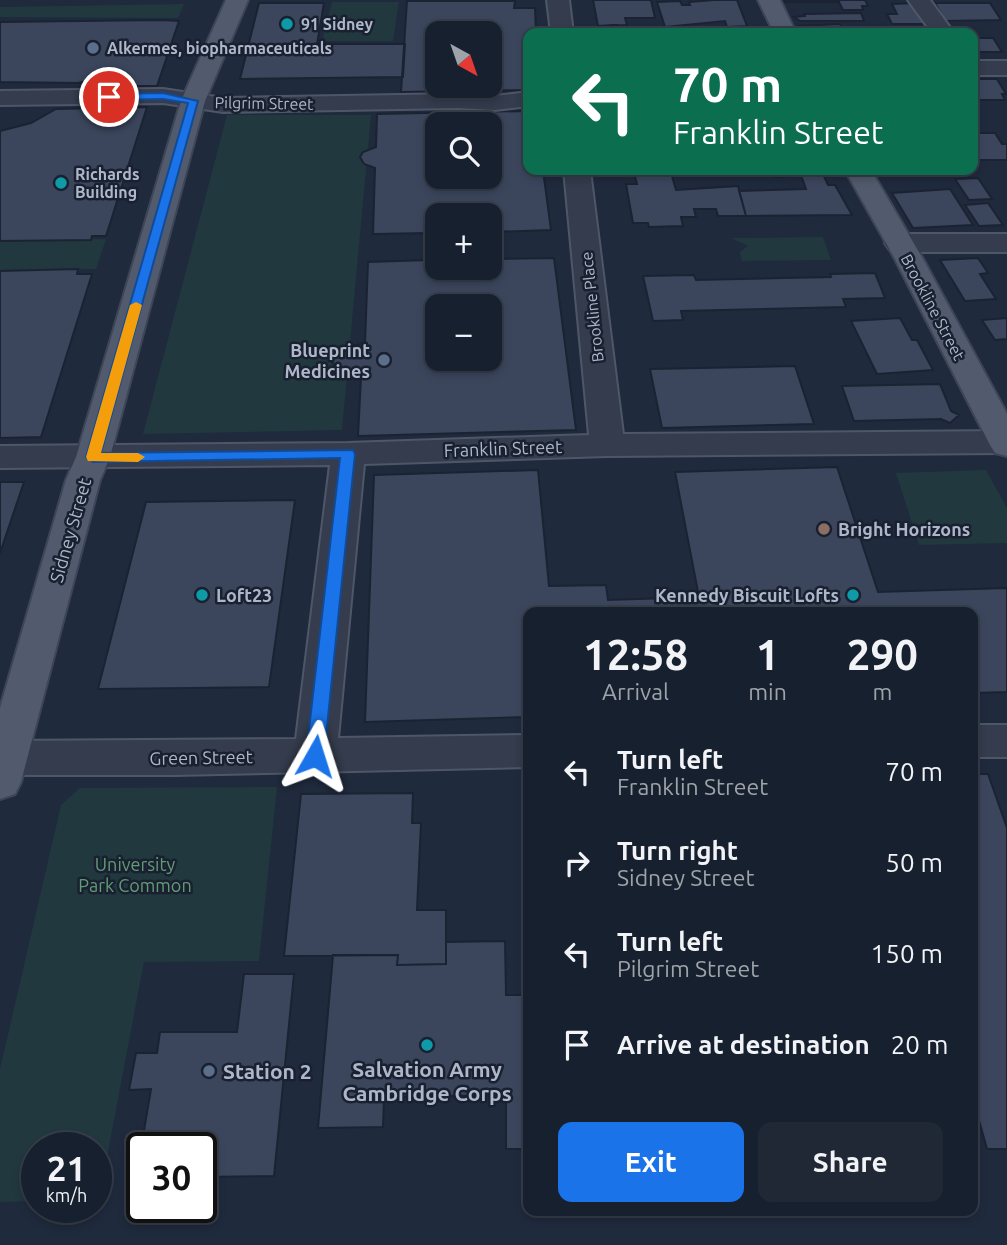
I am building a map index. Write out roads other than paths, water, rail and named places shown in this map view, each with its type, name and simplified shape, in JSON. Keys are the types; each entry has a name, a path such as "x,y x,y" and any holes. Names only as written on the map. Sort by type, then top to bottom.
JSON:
{"main road":[{"name":"Sidney Street","path":"2,766 83,480 93,457 193,101 237,0"},
{"path":"769,0 783,28"},
{"name":"Brookline Street","path":"861,175 1006,443"}],"street":[{"path":"558,0 561,28"},
{"path":"919,0 939,28"},
{"path":"978,68 1007,68"},
{"name":"Pilgrim Street","path":"0,97 163,96 223,105 458,101 495,103 523,100"},
{"name":"Brookline Place","path":"578,175 607,445"},
{"path":"899,243 1007,243"},
{"name":"Franklin Street","path":"0,457 348,454 607,445 1006,443"},
{"path":"315,756 348,454"},
{"path":"978,741 1007,741"},
{"name":"Green Street","path":"2,766 523,751"}],"place":[{"name":"91 Sidney","path":"287,24"},
{"name":"Alkermes, biopharmaceuticals","path":"93,48"},
{"name":"Richards Building","path":"61,183"},
{"name":"Blueprint Medicines","path":"384,360"},
{"name":"Bright Horizons","path":"824,529"},
{"name":"Loft23","path":"202,595"},
{"name":"Kennedy Biscuit Lofts","path":"853,595"},
{"name":"Salvation Army Cambridge Corps","path":"427,1045"},
{"name":"Station 2","path":"209,1071"}],"park label":[{"name":"University Park Common","path":"135,874"}]}
